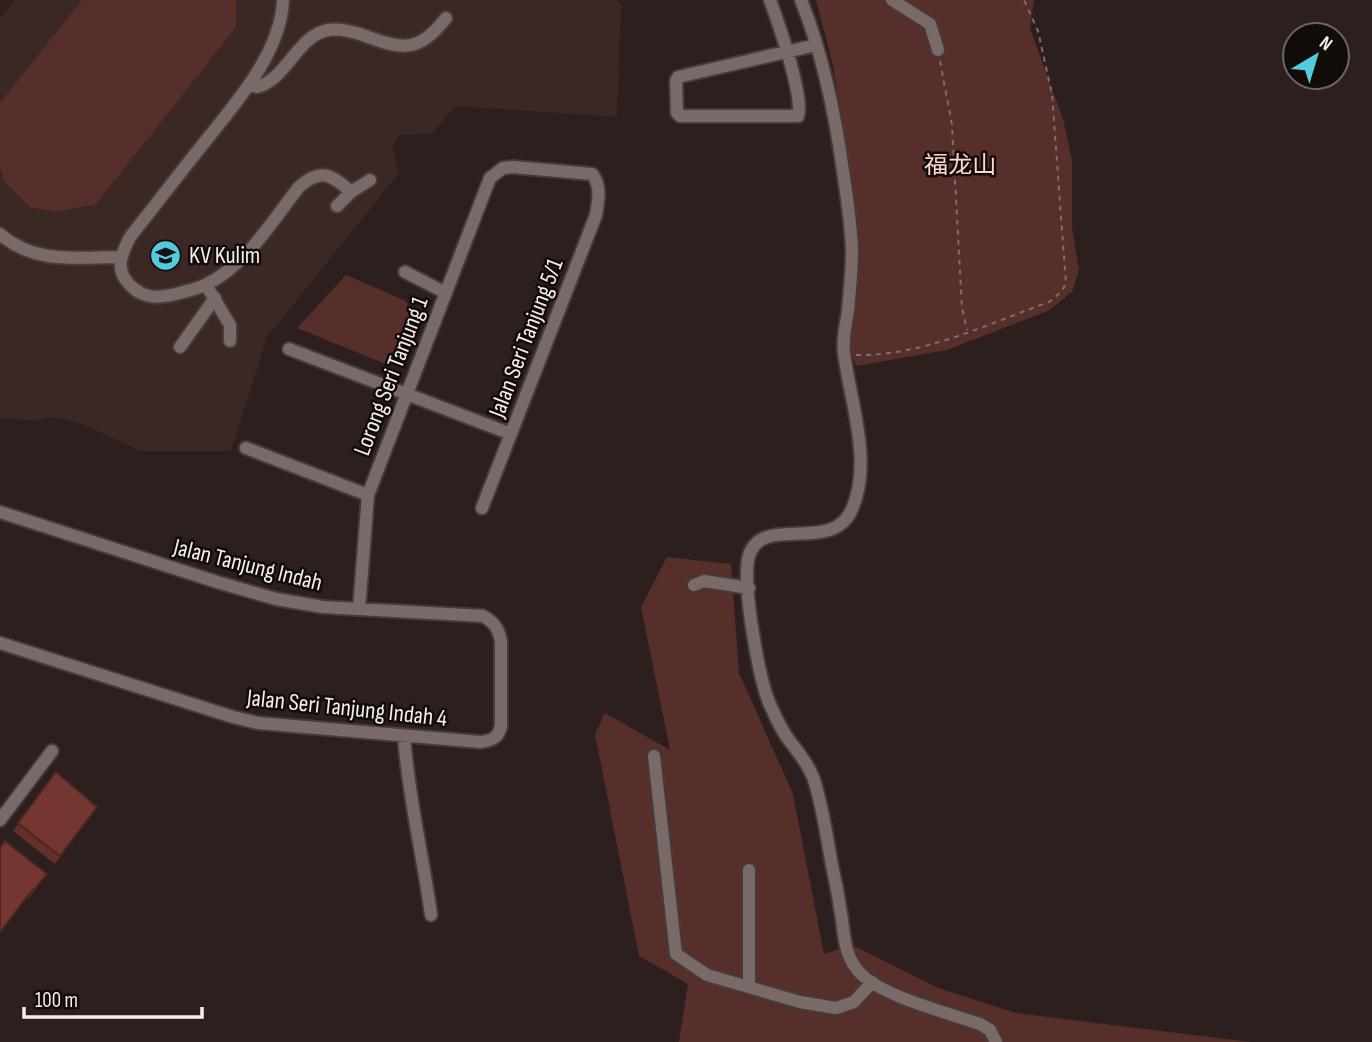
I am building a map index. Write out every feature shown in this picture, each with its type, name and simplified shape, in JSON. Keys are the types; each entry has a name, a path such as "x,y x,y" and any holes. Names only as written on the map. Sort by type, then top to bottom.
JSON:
{"street":[{"path":"283,0 274,39 249,85 130,237 119,264 122,276 143,295 156,298 206,285 233,267 310,177 321,174 332,177 351,192"},
{"path":"770,0 786,53 798,94 798,116 680,116 677,113 678,77 786,53 816,45"},
{"path":"801,0 837,126 849,214 852,277 843,341 858,428 860,472 858,493 852,512 843,524 825,532 763,537 752,547 748,561 749,588 761,679 770,705 786,736 803,757 818,793 841,911 843,942 851,961 862,975 872,982 907,998 980,1024 990,1030 996,1042"},
{"path":"892,0 930,24 938,50"},
{"path":"249,85 257,87 271,80 314,35 326,30 346,30 398,46 417,46 446,18"},
{"name":"Jalan Seri Tanjung 5/1","path":"482,508 596,215 599,192 598,182 592,174 513,167 499,170"},
{"name":"Lorong Seri Tanjung 1","path":"359,609 368,495 490,178 499,170"},
{"path":"337,206 351,192 370,180"},
{"path":"0,234 10,243 48,258 121,257"},
{"path":"405,272 446,293"},
{"path":"206,285 230,325 230,341"},
{"path":"180,347 215,298"},
{"path":"289,349 511,434"},
{"path":"246,448 368,495"},
{"name":"Jalan Tanjung Indah","path":"0,512 276,599 323,607 483,616 492,621"},
{"path":"694,585 704,581 749,588"},
{"name":"Jalan Seri Tanjung Indah 4","path":"0,643 246,720 481,742 492,740 498,735 501,726 501,642 499,632 492,621"},
{"path":"404,736 431,915"},
{"path":"0,820 52,751"},
{"path":"654,755 676,954 707,975 800,1002 836,1008 853,1002 872,982"},
{"path":"44,762 55,771"},
{"path":"749,986 750,870"}],"path":[{"path":"844,355 919,349 1049,302 1066,284 1052,94 1038,31 1024,0"},
{"path":"938,50 952,125 962,307 967,331"}],"shaded area":[{"name":"KV Kulim","path":"14,0 617,0 621,5 617,117 455,106 432,134 400,135 392,146 399,173 267,337 231,451 141,451 82,424 51,417 36,421 0,418 0,19"}],"green space":[{"path":"82,0 236,0 236,27 96,204 59,211 31,208 5,182 0,167 0,103"},
{"name":"福龙山","path":"816,0 1034,0 1030,28 1063,119 1072,160 1072,228 1079,270 1072,292 1048,311 947,350 856,366 849,345 859,259 855,199 833,66"},
{"path":"346,275 406,301 411,315 398,360 388,365 297,328"},
{"path":"667,557 731,564 739,673 793,794 824,954 852,945 938,988 1016,1013 1250,1042 679,1042 688,984 639,956 595,734 605,713 670,750 641,607"}],"building":[{"path":"56,772 97,807 60,856 18,823"},
{"path":"5,841 47,874 0,932 0,848"}],"place":[{"name":"KV Kulim","path":"166,255"}]}
